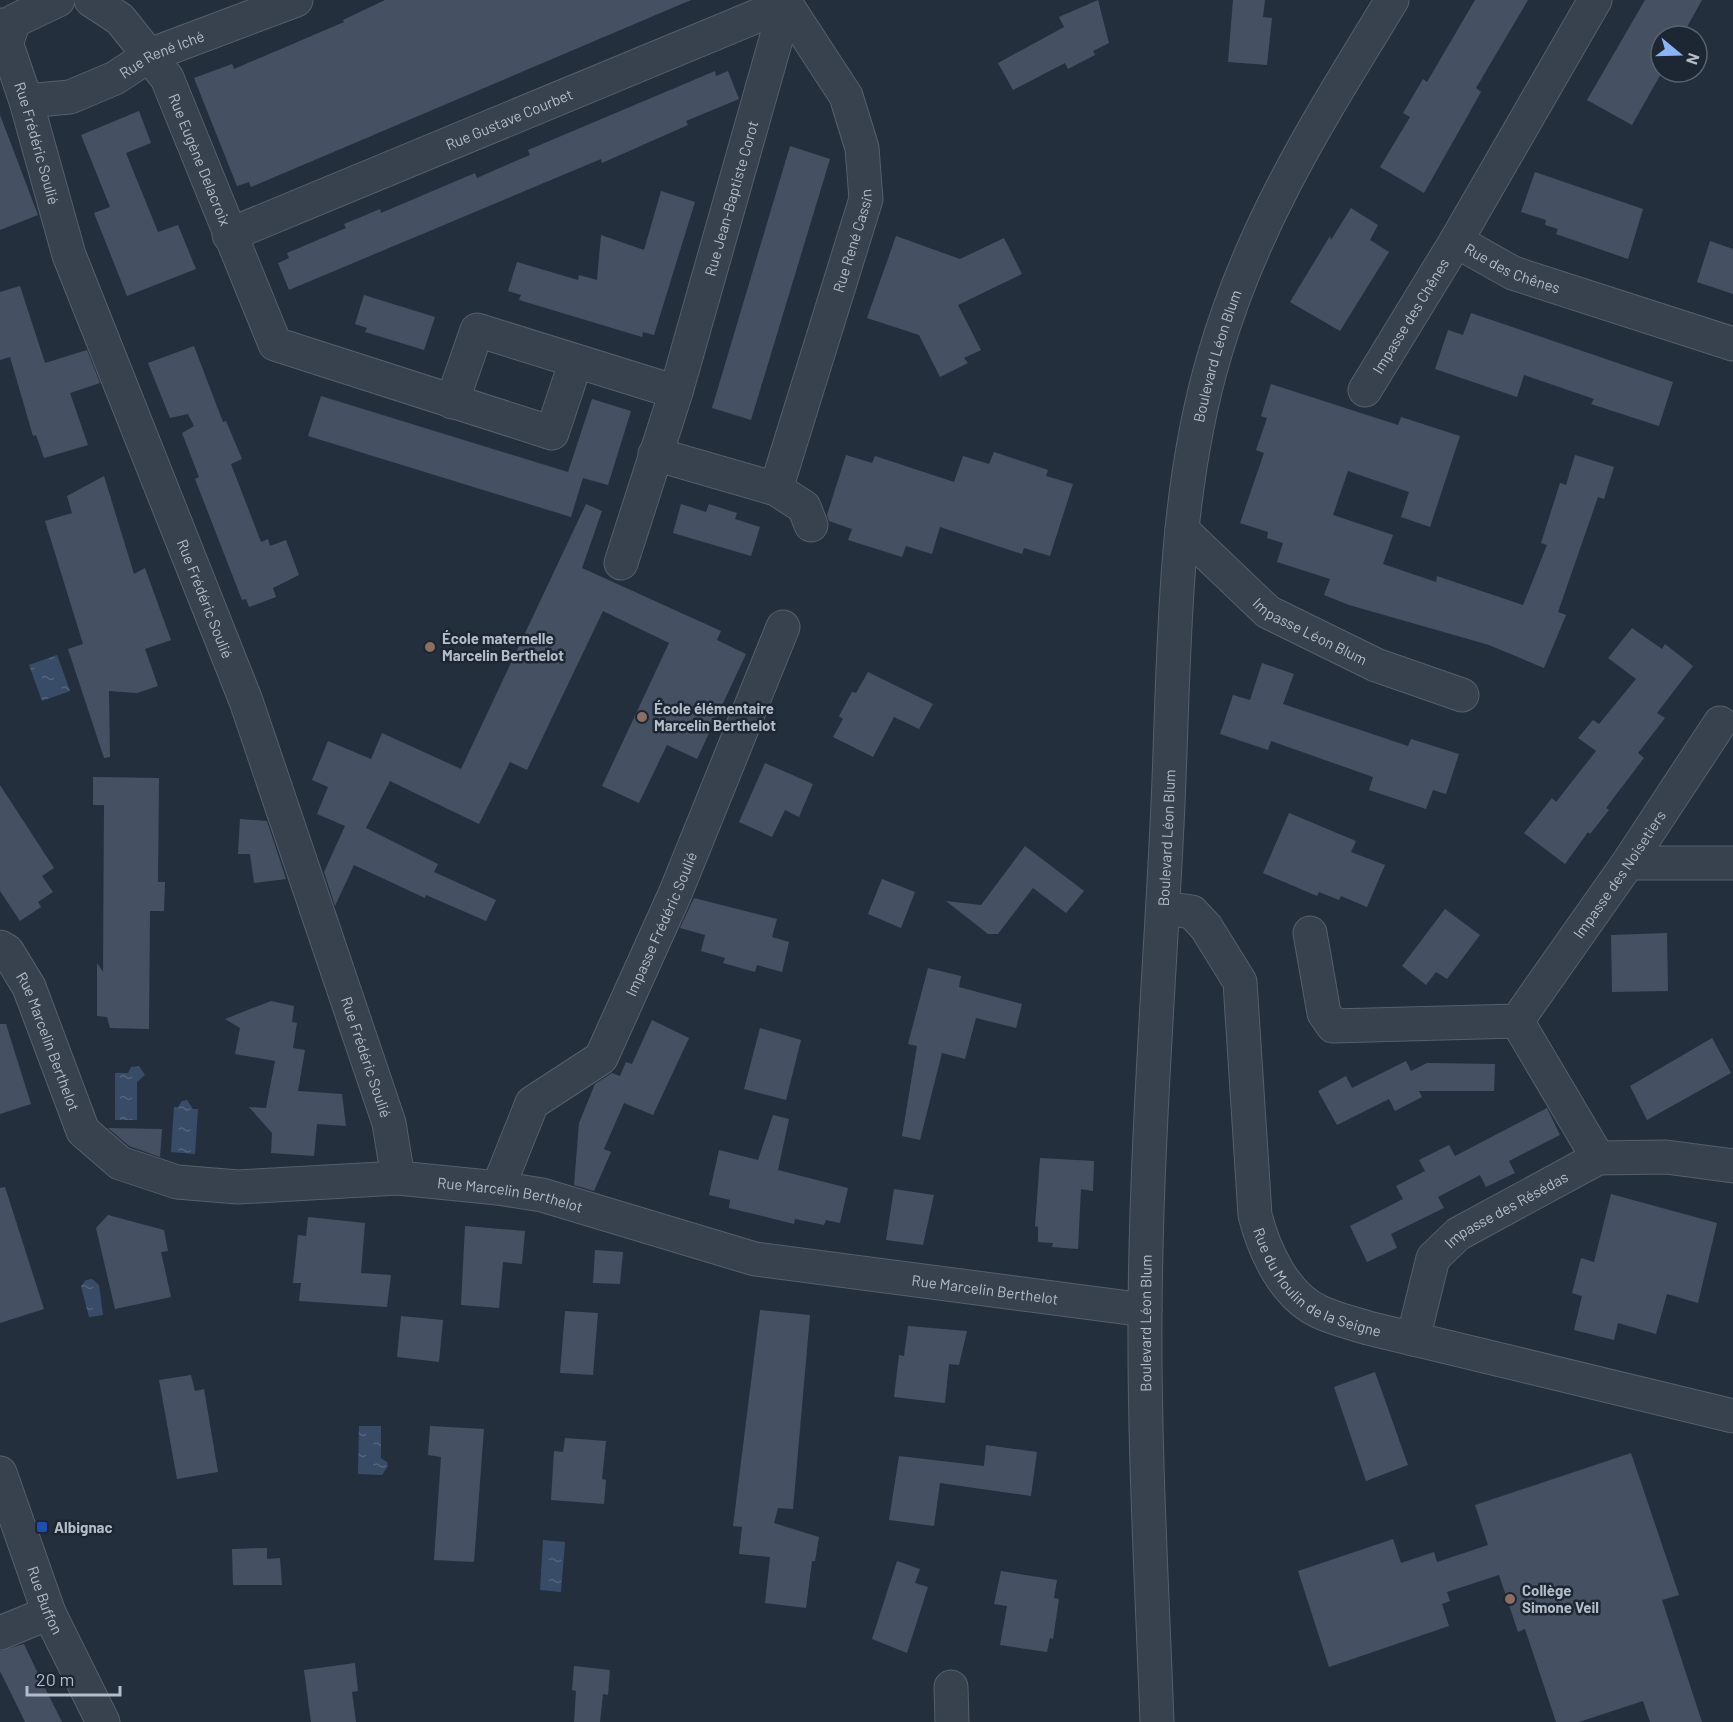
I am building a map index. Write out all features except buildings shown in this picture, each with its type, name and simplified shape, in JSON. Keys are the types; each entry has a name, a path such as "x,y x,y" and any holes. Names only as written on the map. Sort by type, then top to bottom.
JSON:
{"street":[{"path":"3,34 14,21 57,0"},
{"name":"Rue Eugène Delacroix","path":"91,0 120,19 167,78 275,344 452,402"},
{"name":"Rue René Iché","path":"26,101 70,96 115,78 150,56 296,0"},
{"name":"Boulevard Léon Blum","path":"1157,1722 1146,1434 1145,1310 1182,531 1198,426 1214,358 1247,260 1274,199 1307,139 1392,0"},
{"name":"Rue des Chênes","path":"1595,0 1456,241 1513,273 1733,344"},
{"name":"Rue Gustave Courbet","path":"229,235 786,2"},
{"name":"Rue Jean-Baptiste Corot","path":"621,564 676,392 786,2"},
{"name":"Rue René Cassin","path":"776,489 866,199 862,148 846,96 786,2"},
{"name":"Rue Frédéric Soulié","path":"3,34 26,101 69,255 250,712 389,1123 399,1178"},
{"name":"Impasse des Chênes","path":"1365,390 1456,241"},
{"path":"576,362 552,433 452,402 477,330 676,392"},
{"path":"655,454 776,489 804,507 811,525"},
{"name":"Impasse Léon Blum","path":"1182,531 1268,612 1376,665 1462,695"},
{"name":"Impasse Frédéric Soulié","path":"498,1188 532,1103 601,1058 675,894 783,627"},
{"name":"Impasse des Noisetiers","path":"1517,1022 1628,863 1720,723"},
{"path":"1628,863 1733,863"},
{"name":"Rue du Moulin de la Seigne","path":"1163,908 1192,912 1206,927 1240,982 1255,1215 1262,1242 1274,1266 1302,1300 1318,1312 1413,1339 1733,1416"},
{"path":"1310,933 1324,1013 1333,1026 1517,1022 1598,1158"},
{"name":"Rue Marcelin Berthelot","path":"0,947 7,951 29,987 83,1131 120,1163 177,1182 238,1187 399,1178 498,1188 542,1195 755,1259 1145,1310"},
{"name":"Impasse des Résédas","path":"1413,1339 1433,1258 1458,1234 1598,1158 1666,1157 1733,1166"},
{"name":"Rue Buffon","path":"0,1473 49,1613 103,1722"},
{"path":"0,1633 49,1613"},
{"path":"951,1687 952,1722"}],"water":[{"path":"57,655 70,691 42,701 29,665"},
{"path":"139,1066 145,1075 137,1082 137,1120 115,1120 115,1073 128,1073 131,1067"},
{"path":"187,1100 193,1109 198,1109 195,1154 171,1152 174,1107 178,1107 182,1101"},
{"path":"92,1279 99,1285 103,1315 89,1317 81,1286 86,1280"},
{"path":"359,1426 381,1426 381,1458 387,1462 388,1466 382,1475 358,1474"},
{"path":"543,1540 565,1542 561,1592 540,1590"}],"place":[{"name":"École maternelle Marcelin Berthelot","path":"430,647"},
{"name":"École élémentaire Marcelin Berthelot","path":"642,717"},
{"name":"Albignac","path":"42,1527"},
{"name":"Collège Simone Veil","path":"1510,1599"}]}
